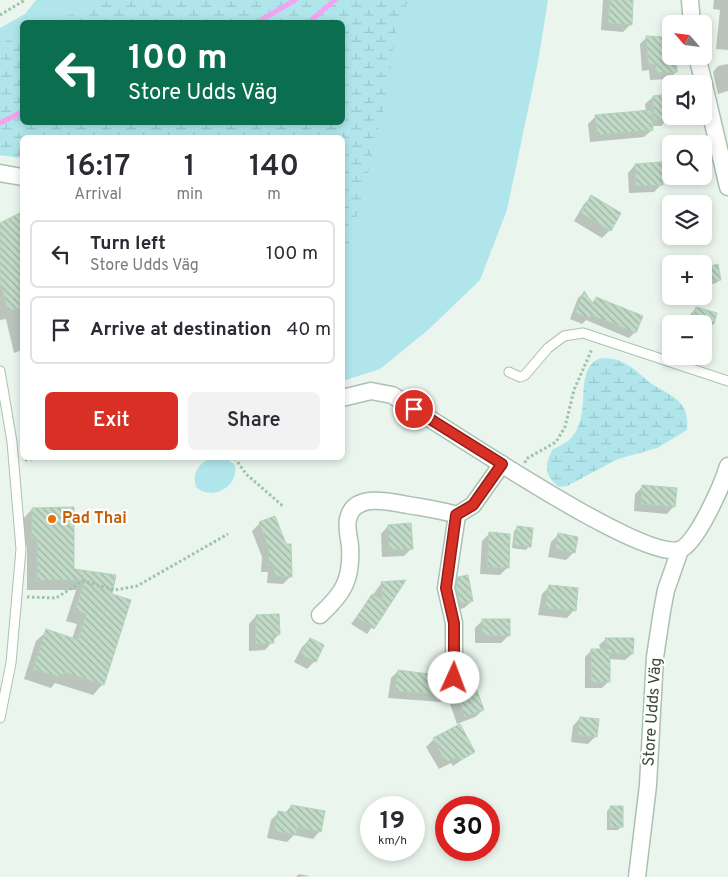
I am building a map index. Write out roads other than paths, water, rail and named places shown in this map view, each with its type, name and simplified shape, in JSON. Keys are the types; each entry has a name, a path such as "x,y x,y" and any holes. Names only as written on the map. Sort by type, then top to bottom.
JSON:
{"street":[{"path":"690,0 691,15"},
{"path":"712,118 728,187"},
{"path":"0,174 20,177"},
{"path":"345,397 371,391 392,395 562,501 628,536 662,549 680,550"},
{"path":"320,615 335,601 346,585 351,568 348,520 355,508 373,500 385,500 432,508 456,515 473,505 502,464"},
{"name":"Store Udds Väg","path":"637,877 648,784 659,629 666,590 680,550 687,545 698,531 726,476"},
{"path":"454,678 454,623 446,588 456,515"}],"lane":[{"path":"509,372 520,377 525,375 548,348 564,336 583,333 597,336 728,382"},
{"path":"0,371 12,442 20,549 12,664 0,718"}],"waterway":[{"path":"261,20 295,0"},
{"path":"311,20 335,0"},
{"path":"0,123 20,113"}],"place":[{"name":"Pad Thai","path":"52,519"}]}
